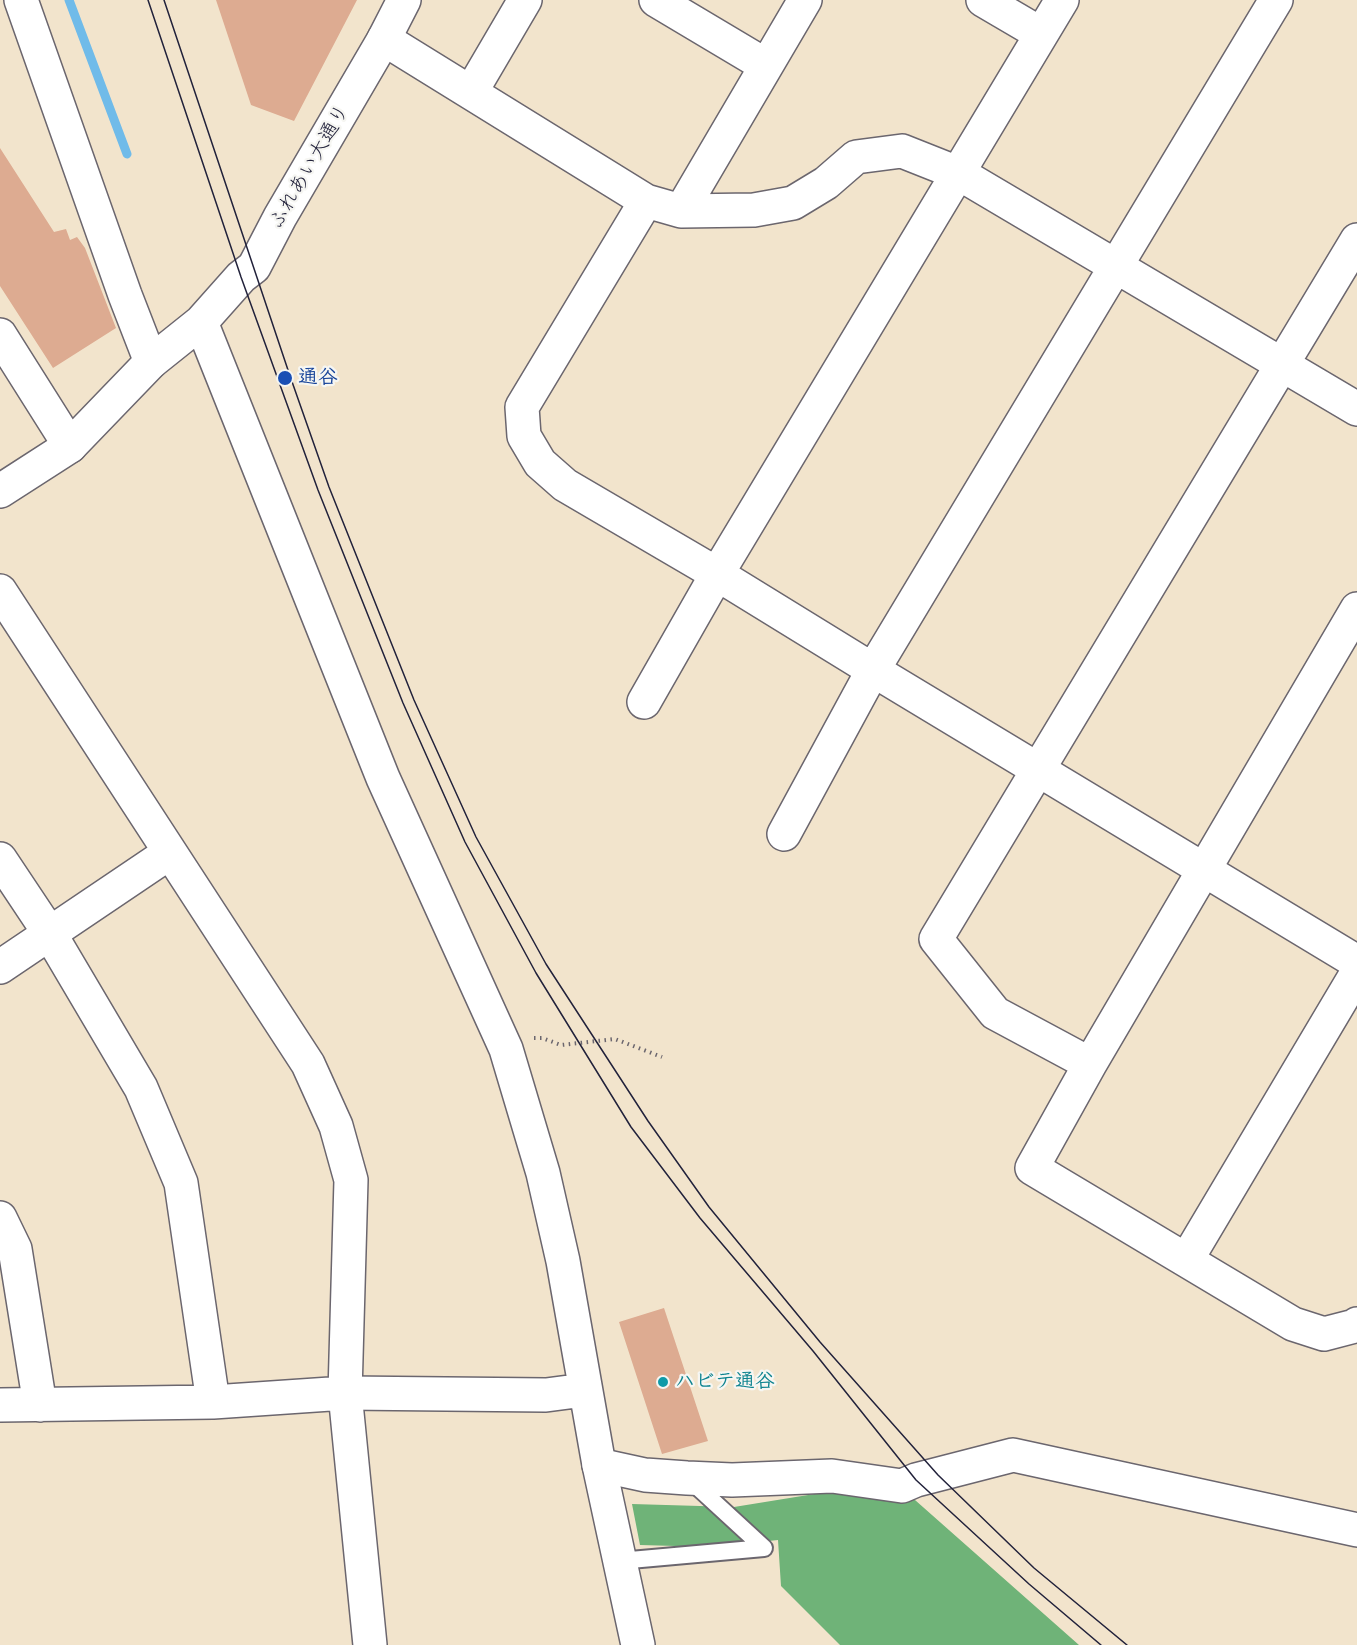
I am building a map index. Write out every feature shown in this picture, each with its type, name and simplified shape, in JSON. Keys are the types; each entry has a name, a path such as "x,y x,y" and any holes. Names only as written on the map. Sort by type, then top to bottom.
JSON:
{"street":[{"path":"21,0 125,295 151,362"},
{"name":"ふれあい大通り","path":"0,492 70,446 151,362 201,322 254,267 279,217 384,39 404,0"},
{"path":"471,92 525,0"},
{"path":"657,0 765,65"},
{"path":"681,211 805,0"},
{"path":"983,0 1041,34"},
{"path":"644,702 717,574 960,174 1062,0"},
{"path":"784,834 873,670 1276,0"},
{"path":"384,39 646,201 681,211 753,210 794,203 826,183 856,157 902,152 960,174 1357,409"},
{"path":"646,201 522,408 524,436 540,463 565,485 717,574 1357,962"},
{"path":"1090,1064 995,1013 936,939 1357,240"},
{"path":"201,322 383,778 506,1049 549,1200 563,1261 584,1390 638,1645"},
{"path":"0,334 70,446"},
{"path":"0,591 308,1064 336,1126 351,1180 345,1393 370,1645"},
{"path":"1357,609 1090,1064 1032,1168 1293,1324 1324,1334 1357,1324"},
{"path":"0,967 170,853"},
{"path":"0,859 50,933 141,1088 182,1183 213,1402"},
{"path":"1187,1259 1357,973"},
{"path":"0,1218 15,1249 40,1405"},
{"path":"0,1406 213,1402 345,1393 546,1395 584,1390"},
{"path":"599,1465 645,1475 687,1478 732,1480 832,1476 902,1486 916,1480 1013,1455 1357,1530"}],"lane":[{"path":"619,1561 764,1548 687,1478"}],"path":[{"path":"506,1049 523,1038 542,1038 561,1045 615,1039 662,1057"}],"green space":[{"path":"839,1490 915,1500 1079,1645 840,1645 781,1586 778,1540 711,1547 640,1545 632,1504 734,1507"}],"building":[{"path":"216,0 357,0 294,121 251,105"},
{"path":"0,148 54,232 66,229 70,240 77,237 85,248 116,328 53,368 0,286"},
{"name":"ハビテ通谷","path":"664,1308 708,1441 662,1454 619,1322"}],"waterway":[{"path":"69,0 127,154"}],"tram line":[{"path":"148,0 241,277 318,490 403,703 465,842 536,973 631,1127 700,1218 813,1351 916,1480 1029,1584 1101,1645"},
{"path":"164,0 329,487 414,700 476,837 546,964 648,1121 709,1207 820,1342 938,1475 1034,1568 1127,1645"}],"place":[{"name":"通谷","path":"285,378"},
{"name":"ハビテ通谷","path":"663,1382"}]}
